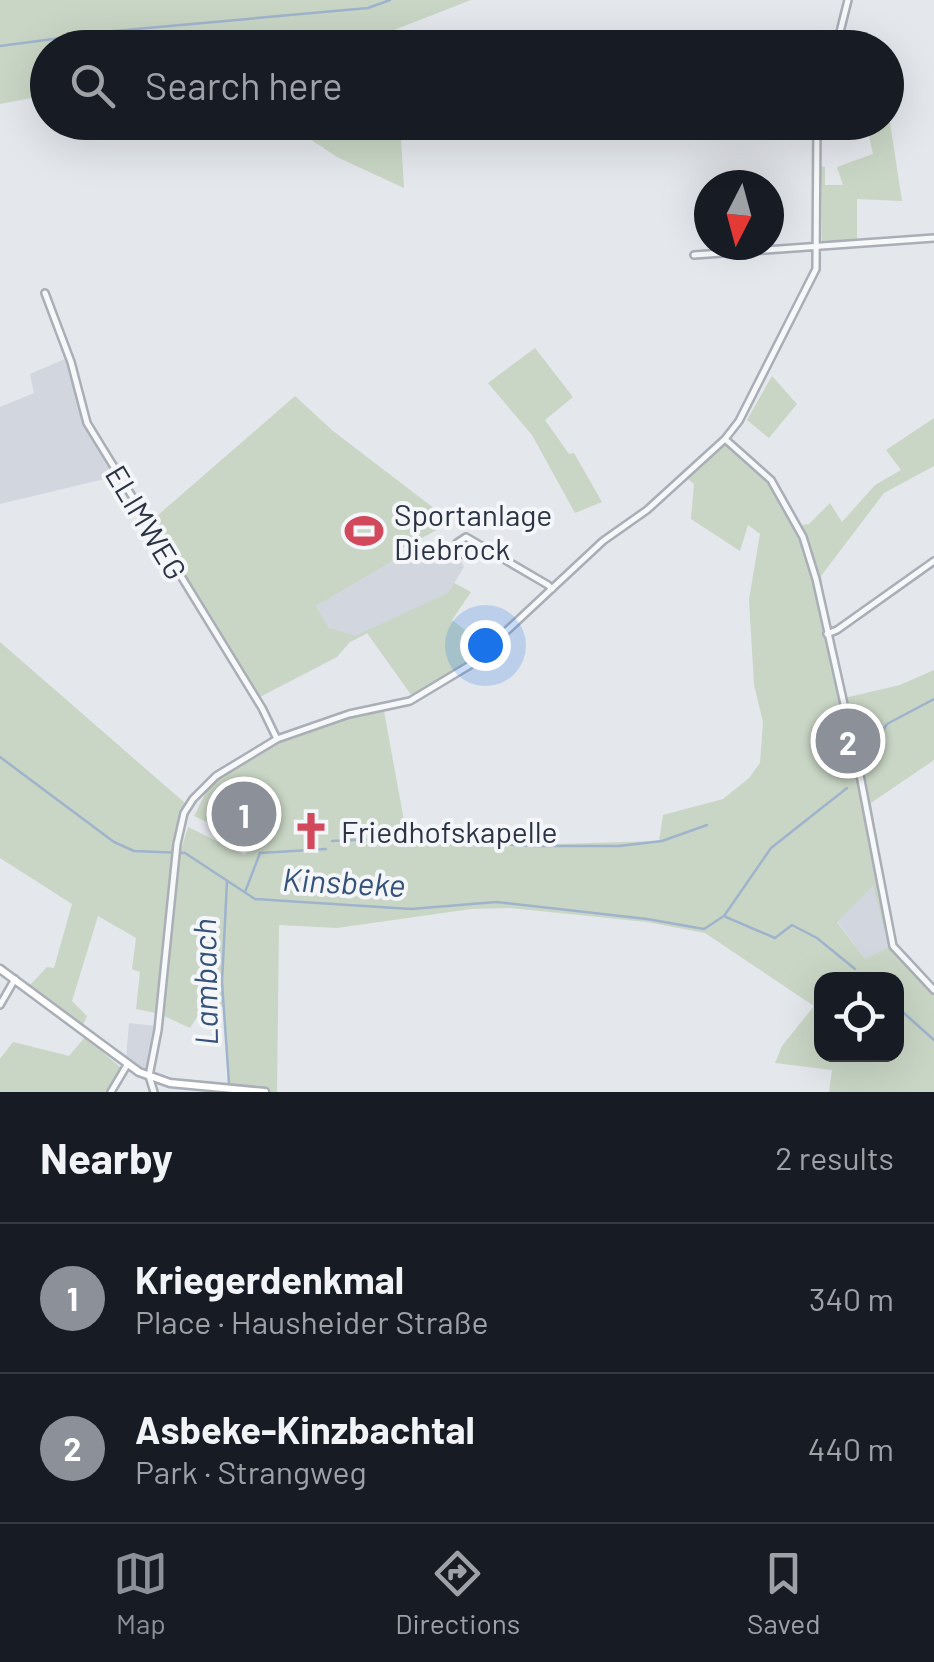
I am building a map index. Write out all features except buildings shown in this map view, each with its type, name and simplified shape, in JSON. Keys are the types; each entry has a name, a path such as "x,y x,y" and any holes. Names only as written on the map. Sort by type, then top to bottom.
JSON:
{"main road":[{"path":"0,969 148,1076 187,1086 265,1092"}],"street":[{"path":"840,30 848,0"},
{"path":"154,1092 148,1076 156,1042 178,844 184,813 200,790 235,763 277,739 349,714 402,704 470,665 604,541 647,510 725,439 812,282 818,248 818,140"},
{"path":"784,250 934,238"},
{"name":"ELIMWEG","path":"44,293 71,362 87,423 262,708 277,739"},
{"path":"725,439 771,480 802,536 816,579 893,946 934,990"},
{"path":"485,548 469,556 462,554 458,544 466,537 485,548 552,589"},
{"path":"827,634 934,561"},
{"path":"0,1006 15,979"},
{"path":"111,1092 127,1064"}],"shaded area":[{"path":"67,358 83,419 117,476 0,504 0,407 34,393 30,374"},
{"path":"452,542 464,567 448,593 340,647 316,606 401,554 416,560"},
{"path":"874,885 889,947 865,959 837,921"},
{"path":"129,1023 156,1026 146,1071 126,1059"}],"green space":[{"path":"0,0 471,0 394,30 30,30 30,98 0,104"},
{"path":"312,140 401,140 404,188 337,157"},
{"path":"870,140 893,140 902,201 857,199 857,241 822,242 821,166 825,167 825,185 843,185 837,167 873,154"},
{"path":"535,348 573,397 545,420 569,454 574,453 602,502 575,513 532,435 488,383"},
{"path":"772,376 797,404 769,438 747,420"},
{"path":"295,396 333,431 452,522 399,550 397,558 316,606 329,628 355,636 448,593 454,583 471,592 452,620 484,644 466,662 412,696 367,633 350,642 337,657 258,698 150,522"},
{"path":"934,418 934,466 884,493 821,576 840,699 900,685 934,670 934,760 871,803 895,947 934,992 934,1092 829,1092 832,1070 775,1063 782,1046 814,1006 705,933 647,922 510,908 471,909 337,928 279,925 277,1092 231,1092 223,1007 203,1008 190,1028 164,1016 167,952 163,951 156,1013 136,1009 140,972 132,969 136,938 98,916 72,1001 87,1016 83,1025 30,985 47,967 54,968 72,904 0,858 0,642 185,803 180,810 174,853 180,853 188,827 245,855 251,844 194,816 207,791 223,773 289,736 384,711 407,837 558,844 659,841 663,815 723,799 749,778 760,763 763,722 754,685 749,600 760,534 748,525 740,551 691,519 694,484 686,477 725,441 770,483 803,536 806,535 801,525 809,524 830,503 842,522 875,485 901,470 886,450","holes":["873,886 889,947 865,959 837,922"]},
{"path":"85,1037 127,1073 116,1092 0,1092 0,1059 13,1042 69,1056"}],"waterway":[{"path":"125,30 368,8 390,0"},
{"path":"0,46 30,42"},
{"path":"860,765 887,724 934,699"},
{"name":"Kinsbeke","path":"0,757 114,842 134,851 185,853 255,899 411,909 496,902 704,929 724,916 771,848 847,788"},
{"path":"332,841 394,838 619,846 662,841 707,825"},
{"path":"245,892 260,853 326,849"},
{"name":"Lambach","path":"227,881 222,982 229,1083"},
{"path":"726,917 775,938 792,925 817,938 855,969"},
{"path":"904,1013 934,1040"}],"place":[{"name":"Sportanlage Diebrock","path":"364,531"},
{"name":"Asbeke-Kinzbachtal","path":"848,741"},
{"name":"Kriegerdenkmal","path":"244,814"},
{"name":"Friedhofskapelle","path":"311,831"}]}
